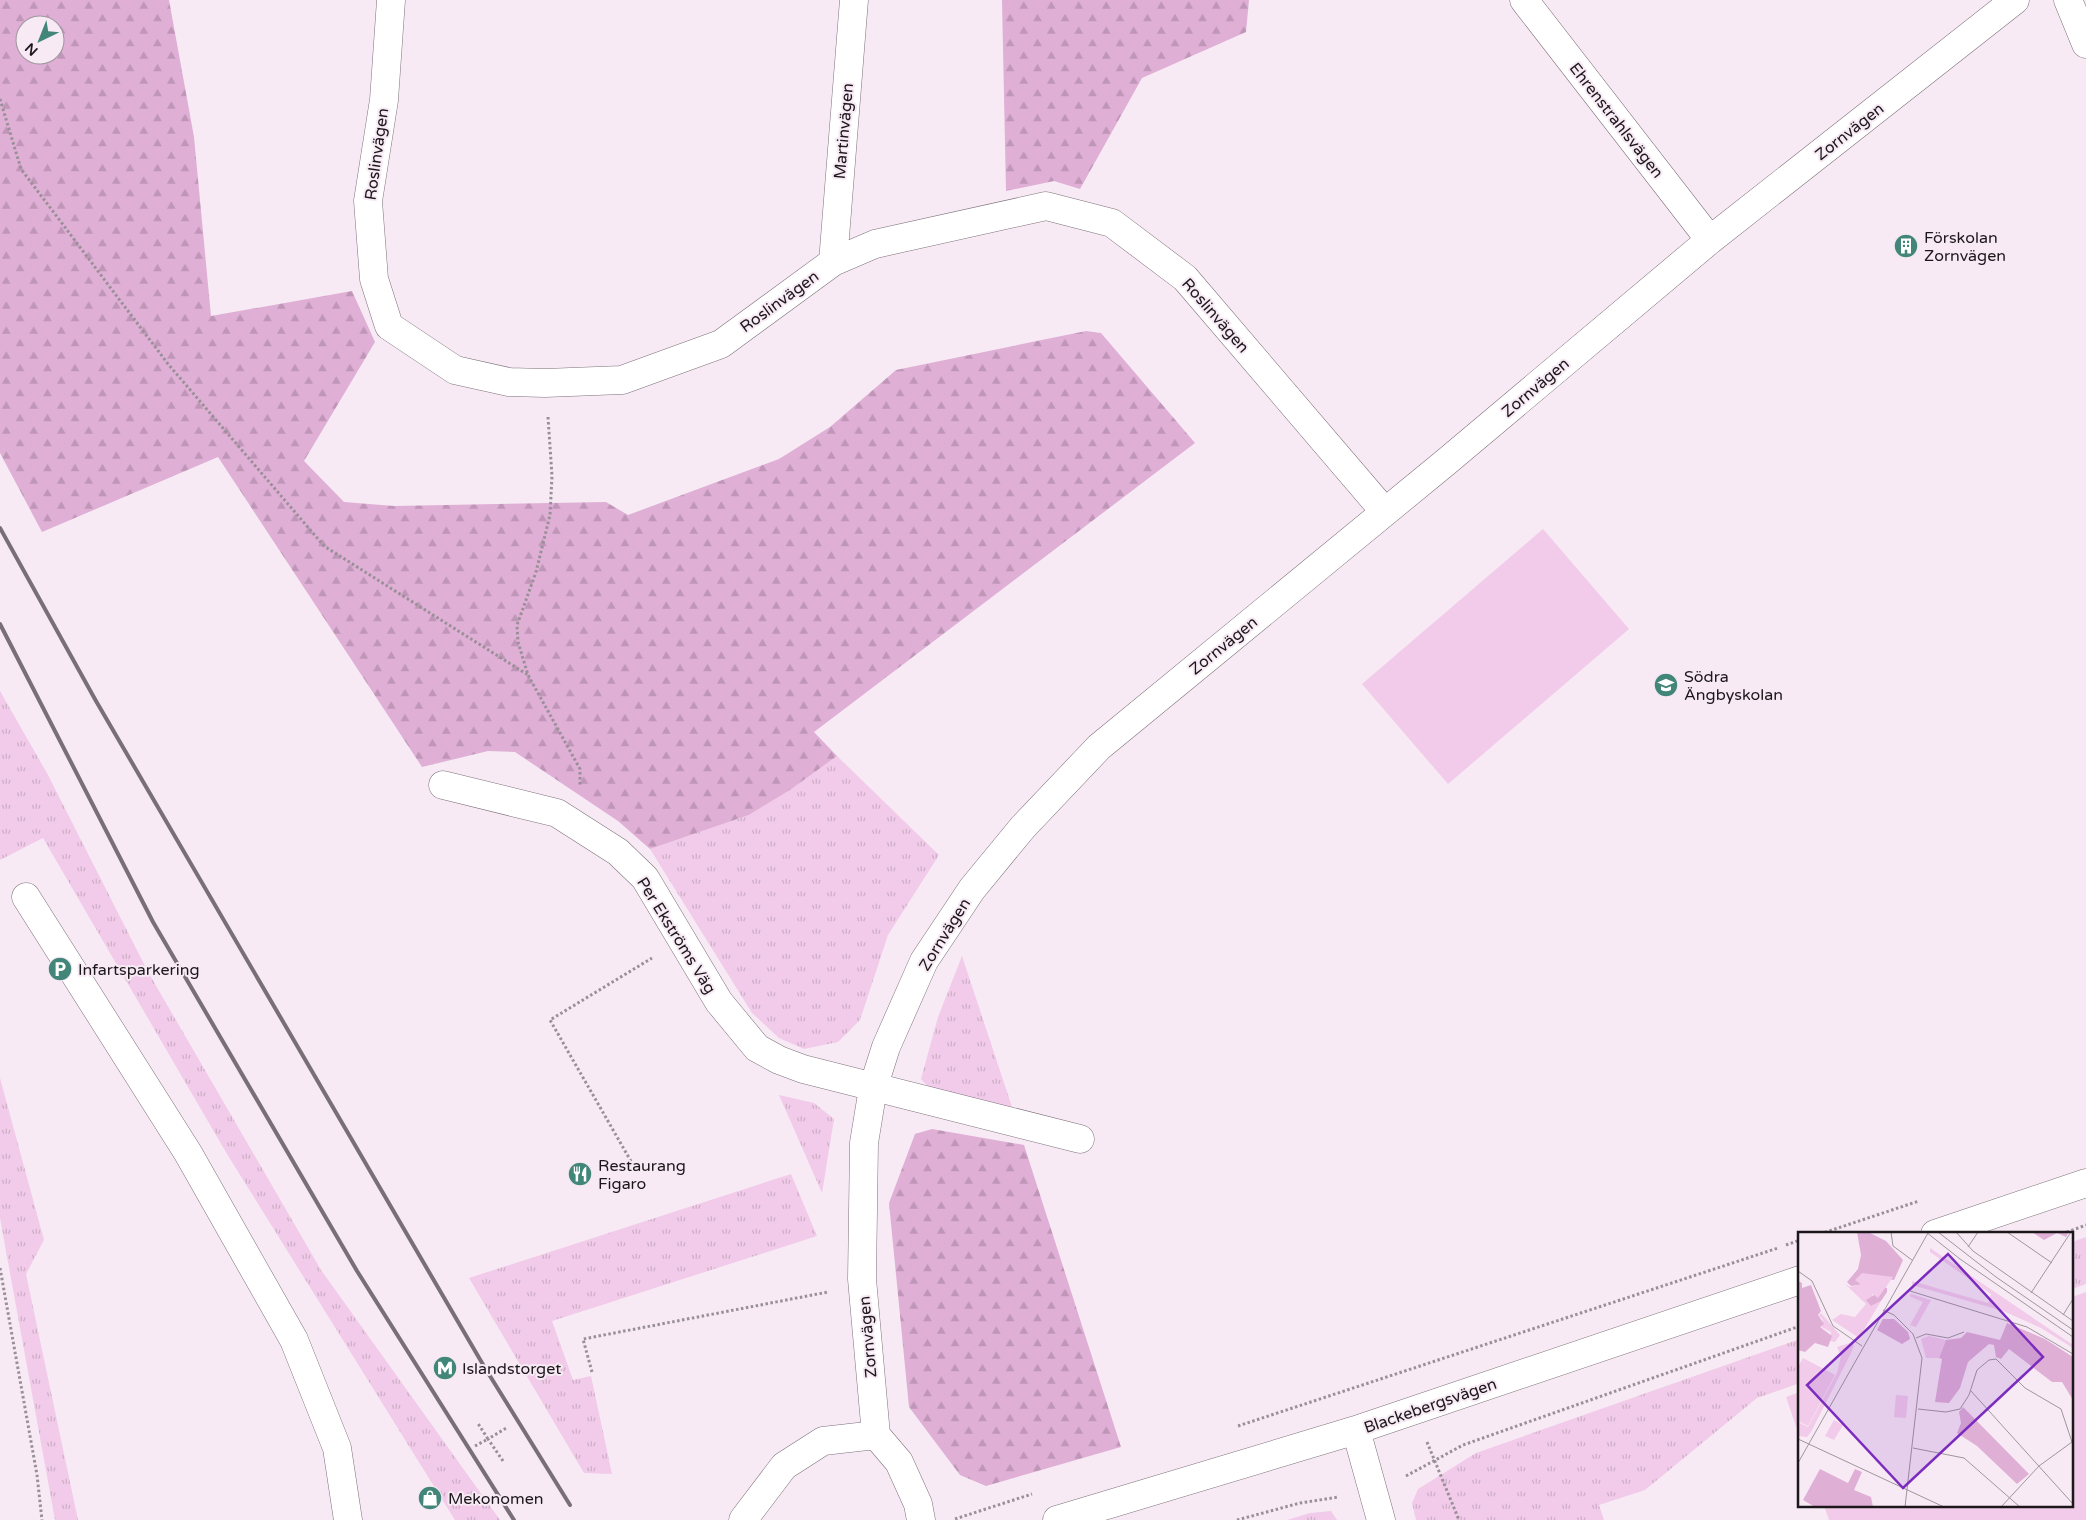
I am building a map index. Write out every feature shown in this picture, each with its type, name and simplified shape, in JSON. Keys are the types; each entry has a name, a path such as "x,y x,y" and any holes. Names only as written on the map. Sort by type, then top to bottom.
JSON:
{"street":[{"name":"Roslinvägen","path":"391,0 384,100 368,201 374,279 389,326 455,370 509,382 545,383 622,380 721,344 832,262 875,244 1046,206 1112,223 1185,278 1385,512"},
{"name":"Martinvägen","path":"832,262 854,0"},
{"name":"Ehrenstrahlsvägen","path":"1524,0 1710,240"},
{"name":"Zornvägen","path":"876,1435 862,1286 864,1144 873,1088 886,1047 924,961 972,890 1022,827 1099,747 1385,512 1710,240 2015,0"},
{"path":"2068,0 2086,44"},
{"name":"Per Ekströms Väg","path":"443,785 557,813 618,852 645,878 719,1002 756,1048 779,1060 803,1069 1080,1139"},
{"path":"26,897 188,1153 294,1340 337,1448 341,1518"},
{"path":"1941,1232 2086,1183"},
{"name":"Blackebergsvägen","path":"1057,1520 1356,1430 1798,1281"},
{"path":"1356,1430 1381,1520"},
{"path":"743,1520 784,1466 823,1441 876,1435 899,1462 918,1504 922,1520"}],"path":[{"path":"0,99 21,169 168,364 324,546 528,676"},
{"path":"548,414 552,476 550,515 536,572 517,625 518,642 528,676 580,769 580,827"},
{"path":"636,1170 550,1020 683,940"},
{"path":"2068,1232 2086,1226"},
{"path":"1237,1427 1798,1241"},
{"path":"0,1268 37,1475 42,1520"},
{"path":"592,1372 583,1339 862,1286"},
{"path":"1237,1520 1300,1503 1373,1492 1464,1445 1798,1327"},
{"path":"1416,1410 1434,1462 1459,1520"},
{"path":"478,1422 503,1462"},
{"path":"475,1446 508,1427"},
{"path":"953,1520 1038,1492"}],"green space":[{"path":"0,0 169,0 194,137 211,316 352,291 375,342 304,461 344,502 394,506 606,502 628,515 779,459 830,427 896,370 1086,331 1101,333 1195,443 814,732 837,756 790,790 749,815 650,849 618,821 515,752 488,751 422,767 218,457 42,532 0,453"},
{"path":"1002,0 1249,0 1246,32 1142,78 1080,189 1054,181 1006,191"},
{"path":"1543,529 1629,629 1448,784 1362,684"},
{"path":"0,691 48,775 148,972 321,1270 500,1520 455,1520 227,1154 43,838 0,860"},
{"path":"837,756 939,855 888,935 860,1020 838,1042 804,1049 779,1038 752,1013 650,849 749,815 790,790"},
{"path":"962,956 1014,1113 935,1094 921,1079 938,1017"},
{"path":"0,1078 44,1240 26,1274 78,1520 55,1520 0,1218"},
{"path":"779,1095 814,1103 834,1119 822,1193"},
{"path":"932,1129 1024,1145 1121,1447 986,1486 960,1475 909,1407 889,1203 915,1134"},
{"path":"791,1174 817,1236 552,1321 573,1380 591,1376 612,1474 584,1473 469,1278"},
{"path":"2086,1237 2086,1284 2074,1288 2074,1241"},
{"path":"2086,1292 2086,1520 1829,1520 1825,1508 2074,1508 2074,1296"},
{"path":"1798,1340 1798,1384 1757,1398 1645,1490 1599,1505 1604,1520 1416,1520 1412,1503 1418,1489 1476,1453"},
{"path":"1798,1393 1798,1432 1786,1397"},
{"path":"1331,1511 1337,1520 1287,1520 1310,1513"}],"railway":[{"path":"0,528 96,701 485,1368 570,1505"},
{"path":"0,624 153,922 357,1271 514,1520"}],"place":[{"name":"Förskolan Zornvägen","path":"1906,246"},
{"name":"Södra Ängbyskolan","path":"1666,685"},
{"name":"Infartsparkering","path":"60,969"},
{"name":"Restaurang Figaro","path":"580,1174"},
{"name":"Islandstorget","path":"445,1368"},
{"name":"Mekonomen","path":"430,1498"}]}
